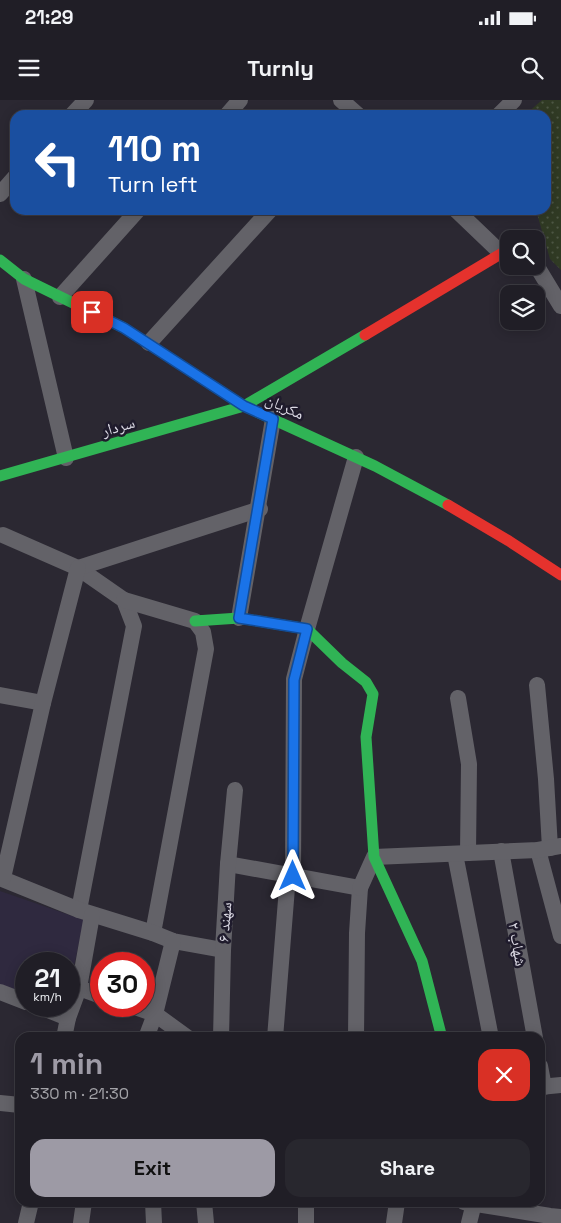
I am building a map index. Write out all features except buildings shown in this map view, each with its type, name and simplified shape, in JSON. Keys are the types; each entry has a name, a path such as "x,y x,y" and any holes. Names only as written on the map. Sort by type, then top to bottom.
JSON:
{"street":[{"path":"77,110 86,100"},
{"path":"231,110 240,100"},
{"path":"341,100 352,110"},
{"path":"504,110 514,100"},
{"path":"0,194 10,183"},
{"path":"60,297 134,215"},
{"path":"149,343 265,215"},
{"path":"462,215 500,247"},
{"name":"سردار","path":"0,476 244,406 500,254"},
{"name":"مکریان","path":"0,260 13,276 124,328 244,406 356,457 451,507 509,541 561,575"},
{"path":"542,275 561,306"},
{"path":"13,276 66,458"},
{"path":"239,618 259,510 273,419"},
{"path":"275,1032 291,875 294,680 356,457"},
{"path":"78,568 259,510"},
{"path":"1,535 78,568 124,600 195,620 239,618 307,629 342,663 366,682 373,694 366,737 374,856 422,961 440,1032"},
{"path":"78,568 1,878 86,912 173,941 223,950"},
{"path":"80,977 86,912 134,626 124,600"},
{"path":"153,933 206,649 203,632 195,620"},
{"path":"537,685 550,848 561,936"},
{"path":"0,695 43,703"},
{"path":"458,698 469,764 462,853 490,1032"},
{"name":"سهند ۶","path":"221,1032 223,950 235,790"},
{"path":"374,856 550,848"},
{"name":"شهاب ۲","path":"501,851 534,1032"},
{"path":"356,1032 357,933 360,888 374,856"},
{"path":"228,864 360,888"},
{"path":"173,941 155,1014 180,1032"},
{"path":"1,997 15,1000"},
{"path":"148,1032 154,1017"},
{"path":"65,1032 68,1018"},
{"path":"545,1087 561,1085"},
{"path":"0,1103 15,1104"},
{"path":"26,1223 29,1207"},
{"path":"81,1223 83,1207"},
{"path":"153,1207 154,1223"},
{"path":"204,1207 206,1223"},
{"path":"306,1207 306,1223"},
{"path":"394,1223 396,1207"},
{"path":"469,1207 469,1223"},
{"path":"517,1207 554,1219"}],"shaded area":[{"path":"0,891 84,920 77,952 15,952 15,991 0,986"}],"green space":[{"path":"542,100 561,100 561,270 550,259 545,241 545,230 542,230 537,215 551,215 551,110 531,110"}],"traffic: fast":[{"path":"0,260 24,279 124,328 244,406 375,466 448,505"},
{"path":"0,476 244,406 365,335"},
{"path":"195,621 239,618 307,629 342,663 366,682 373,694 366,737 374,857 422,961 440,1032"}],"traffic: jam":[{"path":"365,335 500,254"},
{"path":"448,505 509,541 561,575"}],"route":[{"path":"92,312 149,343 244,406 273,419 239,618 307,629 294,680 293,876"}]}
